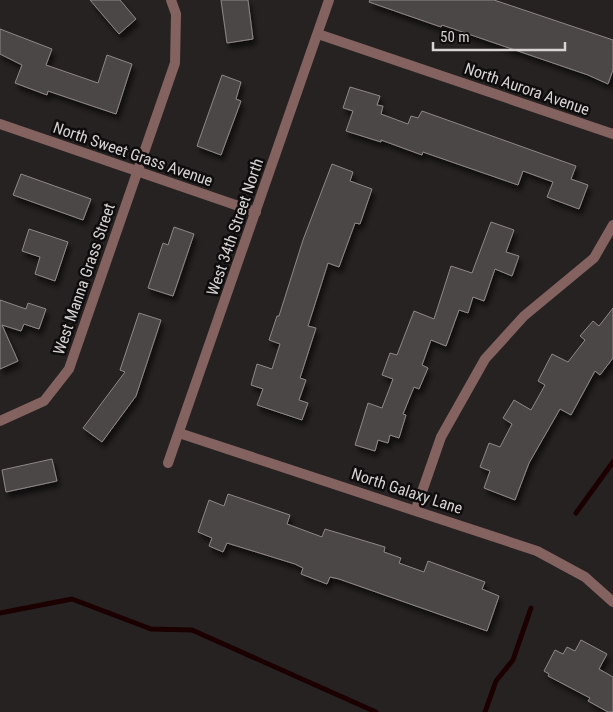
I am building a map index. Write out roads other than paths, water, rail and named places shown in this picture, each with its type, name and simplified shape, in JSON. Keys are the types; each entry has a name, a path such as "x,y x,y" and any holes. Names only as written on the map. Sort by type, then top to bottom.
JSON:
{"street":[{"name":"West Manna Grass Street","path":"0,421 44,401 69,369 175,63 176,14 170,0"},
{"name":"West 34th Street North","path":"168,463 329,0"},
{"name":"North Aurora Avenue","path":"318,34 613,134"},
{"name":"North Sweet Grass Avenue","path":"0,124 256,212"},
{"path":"416,510 441,437 485,359 524,316 594,258 613,225"},
{"name":"North Galaxy Lane","path":"179,433 537,551 585,577 613,602"}],"waterway":[{"path":"576,513 613,462"},
{"path":"0,613 72,599 151,629 192,630 376,712"},
{"path":"485,712 496,681 513,660 531,608"}]}
